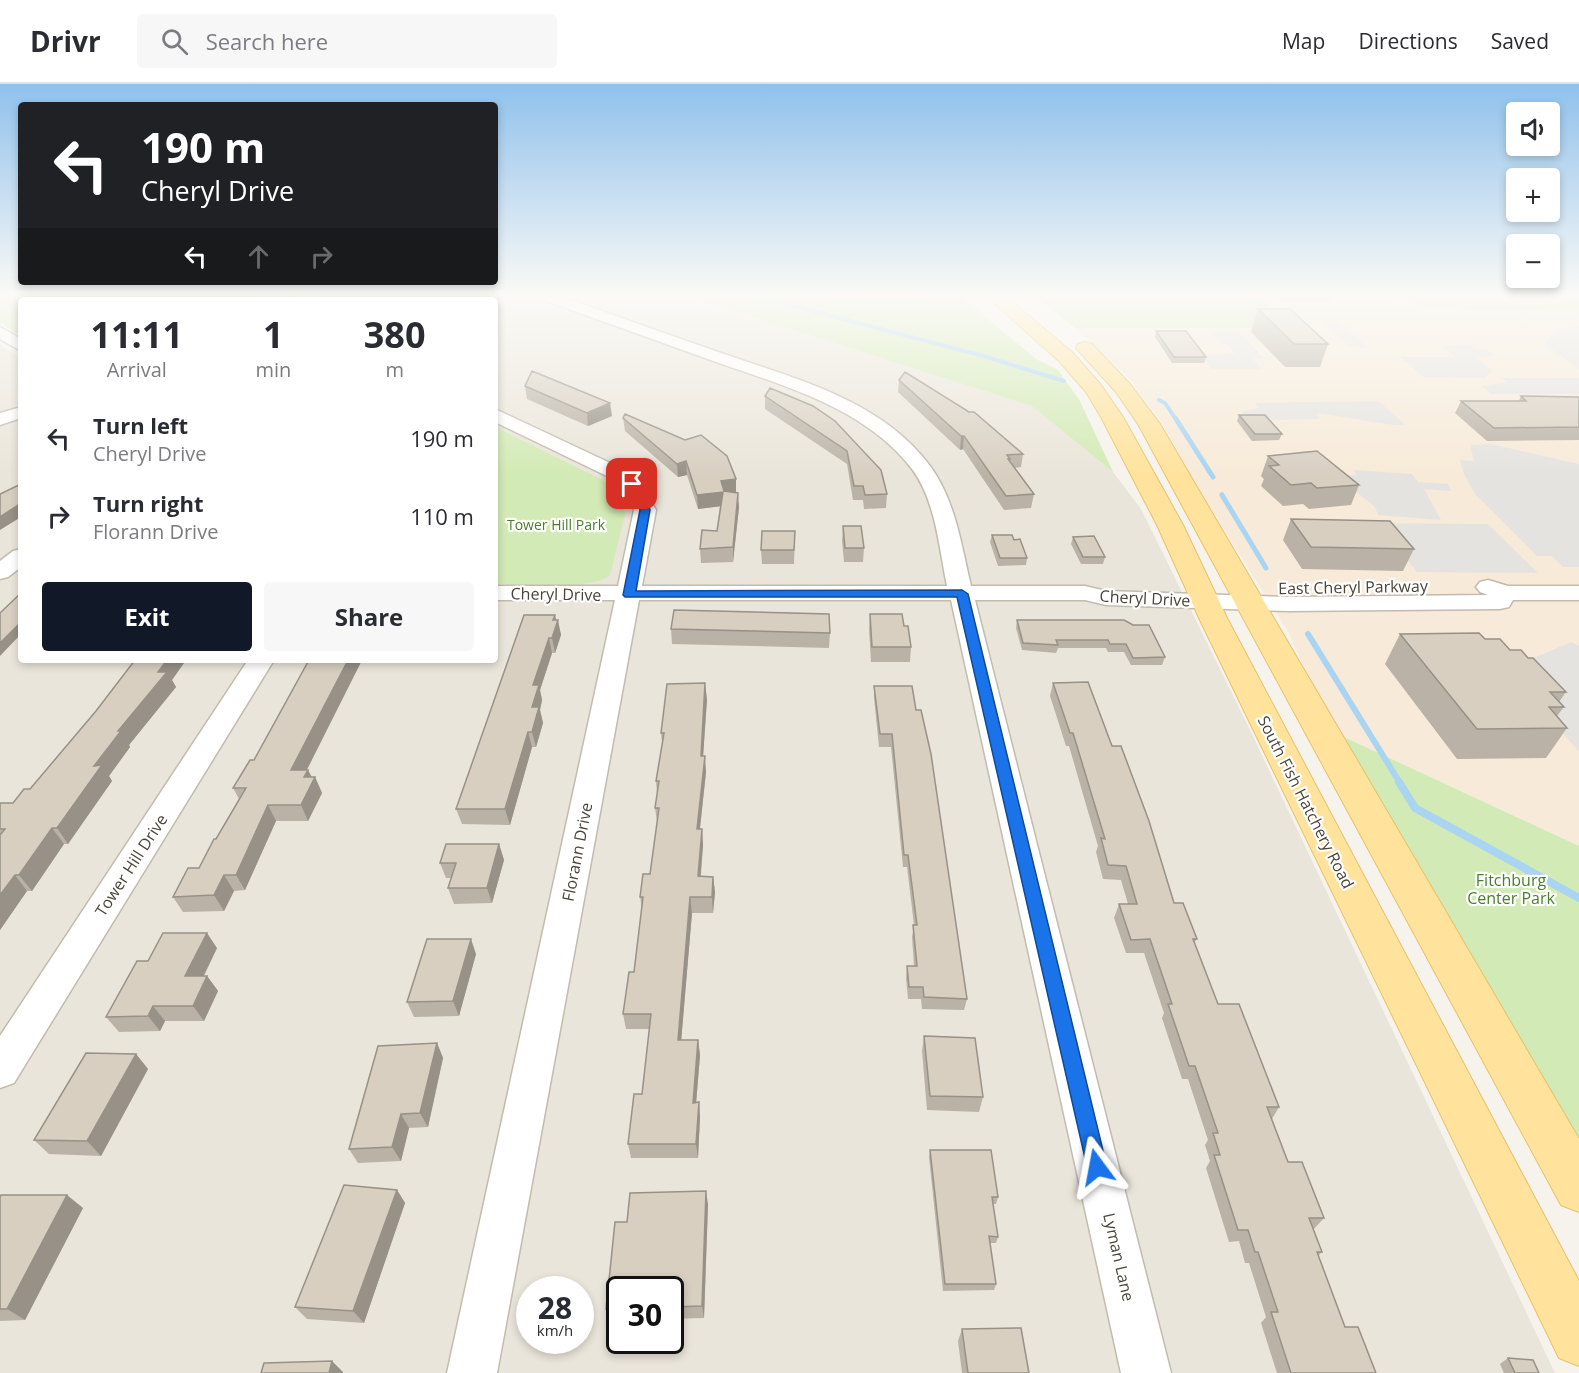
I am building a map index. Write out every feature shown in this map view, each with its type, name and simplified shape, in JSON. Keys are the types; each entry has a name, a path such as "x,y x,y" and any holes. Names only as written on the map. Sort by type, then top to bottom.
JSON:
{"main road":[{"name":"South Fish Hatchery Road","path":"1064,355 1095,389 1170,525 1224,595 1579,1187"},
{"name":"South Fish Hatchery Road","path":"1093,355 1136,404 1224,595 1579,1338"}],"street":[{"name":"Lyman Lane","path":"712,355 821,394 852,409 884,431 921,468 940,504 1146,1373"},
{"path":"0,419 18,413"},
{"name":"Florann Drive","path":"472,1373 645,510 641,496 632,484 618,474 498,417"},
{"path":"0,572 18,558"},
{"name":"Cheryl Drive","path":"498,593 629,595 1085,593 1106,598 1224,595"},
{"name":"East Cheryl Parkway","path":"1224,595 1500,602 1506,593 1579,593"},
{"name":"Tower Hill Drive","path":"0,1070 259,663"}],"shaded area":[{"path":"0,355 18,357 18,663 498,663 498,355 873,355 1033,406 1113,472 1141,509 1250,730 1555,1373 0,1373"},
{"path":"1104,355 1579,355 1579,846 1344,737 1314,692 1289,633 1205,499 1160,420 1126,375"},
{"path":"1202,355 1260,355 1263,358 1253,359 1262,369 1211,369"},
{"path":"1453,355 1493,355 1476,358 1493,371 1484,378 1424,377 1400,357 1455,357"},
{"path":"1559,355 1579,355 1579,369"},
{"path":"1502,378 1579,378 1579,394 1491,394 1482,386 1507,382"},
{"path":"1378,401 1406,425 1323,414 1316,414 1321,419 1263,420 1247,418 1241,412 1259,408 1255,403"},
{"path":"1491,444 1579,464 1579,567 1563,567 1552,556 1537,556 1475,494 1464,474 1460,460 1474,461 1470,445"},
{"path":"1354,470 1412,474 1418,482 1448,484 1451,491 1424,489 1441,520 1378,515 1375,507 1349,486 1323,477 1356,475"},
{"path":"1319,523 1488,524 1538,573 1417,572 1391,540"},
{"path":"1571,642 1579,646 1579,752 1535,700 1510,663 1536,657"}],"green space":[{"path":"873,355 1031,355 1058,370 1080,401 1113,472 1032,406"},
{"name":"Tower Hill Park","path":"498,428 609,483 621,494 625,514 610,575 588,583 498,584"},
{"name":"Fitchburg Center Park","path":"1344,737 1579,846 1579,1140"}],"building":[{"path":"1173,355 1206,357 1174,357"},
{"path":"532,371 610,403 587,413 525,386"},
{"path":"905,372 969,412 974,412 1023,454 1007,455 1034,494 1006,496 964,436 961,436 899,380"},
{"path":"770,388 813,406 835,421 881,470 887,494 865,495 863,486 854,486 847,451 765,396"},
{"path":"1521,396 1579,397 1579,427 1494,428 1461,401 1526,401"},
{"path":"625,414 685,440 701,435 727,456 736,479 721,481 724,491 738,493 733,547 700,549 702,530 717,531 723,492 697,495 686,461 677,464 623,418"},
{"path":"1239,415 1265,415 1282,434 1255,434"},
{"path":"1317,451 1359,485 1317,488 1311,483 1291,485 1269,466 1279,465 1268,456"},
{"path":"18,485 18,505 0,517 0,494"},
{"path":"1291,519 1390,521 1414,549 1311,547"},
{"path":"843,526 861,526 864,548 845,548"},
{"path":"762,531 795,531 794,550 761,550"},
{"path":"992,535 1012,535 1014,540 1020,539 1027,558 1000,558"},
{"path":"1094,536 1105,557 1083,557 1073,537"},
{"path":"18,596 18,625 0,643 0,613"},
{"path":"674,610 829,614 830,633 671,629"},
{"path":"870,614 902,614 904,626 908,626 911,647 872,647"},
{"path":"524,615 555,615 553,620 558,620 552,638 549,638 533,685 539,685 532,707 539,707 532,732 528,732 505,809 456,809"},
{"path":"1017,620 1124,620 1133,625 1149,625 1165,657 1133,658 1126,644 1110,644 1108,640 1056,640 1058,645 1023,643"},
{"path":"1479,633 1485,639 1500,639 1510,650 1521,650 1528,658 1533,658 1566,692 1550,692 1564,707 1549,707 1567,728 1477,729 1400,634"},
{"path":"133,663 165,663 158,672 167,672 118,731 121,731 94,766 102,765 57,828 52,828 19,875 15,875 0,895 0,835 5,829 0,829 0,803 13,803 24,789 30,789 96,711"},
{"path":"307,663 346,663 291,770 308,770 304,777 315,777 301,805 268,805 236,875 224,875 214,895 173,897 188,868 199,868 246,788 233,788 250,760 254,760"},
{"path":"1088,682 1112,746 1121,746 1149,821 1174,903 1183,903 1197,939 1193,939 1218,1004 1239,1004 1279,1107 1267,1107 1288,1162 1302,1162 1324,1218 1309,1218 1322,1252 1317,1252 1345,1327 1358,1327 1376,1373 1291,1373 1271,1312 1278,1312 1258,1252 1255,1252 1248,1230 1238,1230 1214,1155 1220,1155 1213,1133 1218,1133 1195,1066 1189,1066 1168,1004 1172,1004 1150,939 1131,940 1119,904 1137,904 1126,866 1108,865 1101,838 1105,839 1073,733 1070,733 1053,683"},
{"path":"705,683 701,756 705,756 697,829 702,829 698,876 713,877 712,897 690,897 678,1040 698,1040 693,1103 699,1102 696,1144 628,1144 634,1094 642,1094 651,1014 623,1014 629,972 634,972 643,897 640,897 643,874 650,874 659,808 655,808 659,781 656,781 664,733 661,733 667,684"},
{"path":"874,686 912,686 916,710 921,710 931,754 967,999 924,997 923,987 909,987 907,966 917,966 913,925 917,925 908,855 904,855 892,734 880,734"},
{"path":"446,844 499,844 487,888 448,888 456,863 440,863"},
{"path":"163,933 207,933 185,976 207,976 193,1006 153,1006 148,1016 106,1017 137,961 148,961"},
{"path":"427,939 471,939 453,1001 407,1002"},
{"path":"924,1036 975,1038 983,1097 930,1096"},
{"path":"437,1043 420,1113 401,1114 392,1147 349,1149 378,1046"},
{"path":"86,1053 136,1054 87,1141 34,1140"},
{"path":"930,1150 991,1150 998,1197 992,1197 998,1237 989,1236 996,1284 945,1284"},
{"path":"344,1185 397,1190 353,1311 295,1307"},
{"path":"706,1191 702,1306 684,1307 684,1276 609,1276 615,1222 627,1222 630,1193"},
{"path":"1,1195 67,1195 7,1309 0,1309"},
{"path":"1021,1328 1029,1373 968,1373 962,1329"},
{"path":"1508,1358 1533,1360 1539,1373 1515,1373"},
{"path":"332,1361 329,1373 261,1373 264,1363"}],"waterway":[{"path":"980,355 1064,381"},
{"path":"1159,400 1165,403 1177,421"},
{"path":"1176,419 1213,477"},
{"path":"1222,495 1266,568"},
{"path":"1308,634 1400,783"},
{"path":"1399,782 1415,808 1579,898"}],"route":[{"path":"632,484 641,496 645,510 629,595 962,594 1097,1167"}]}
